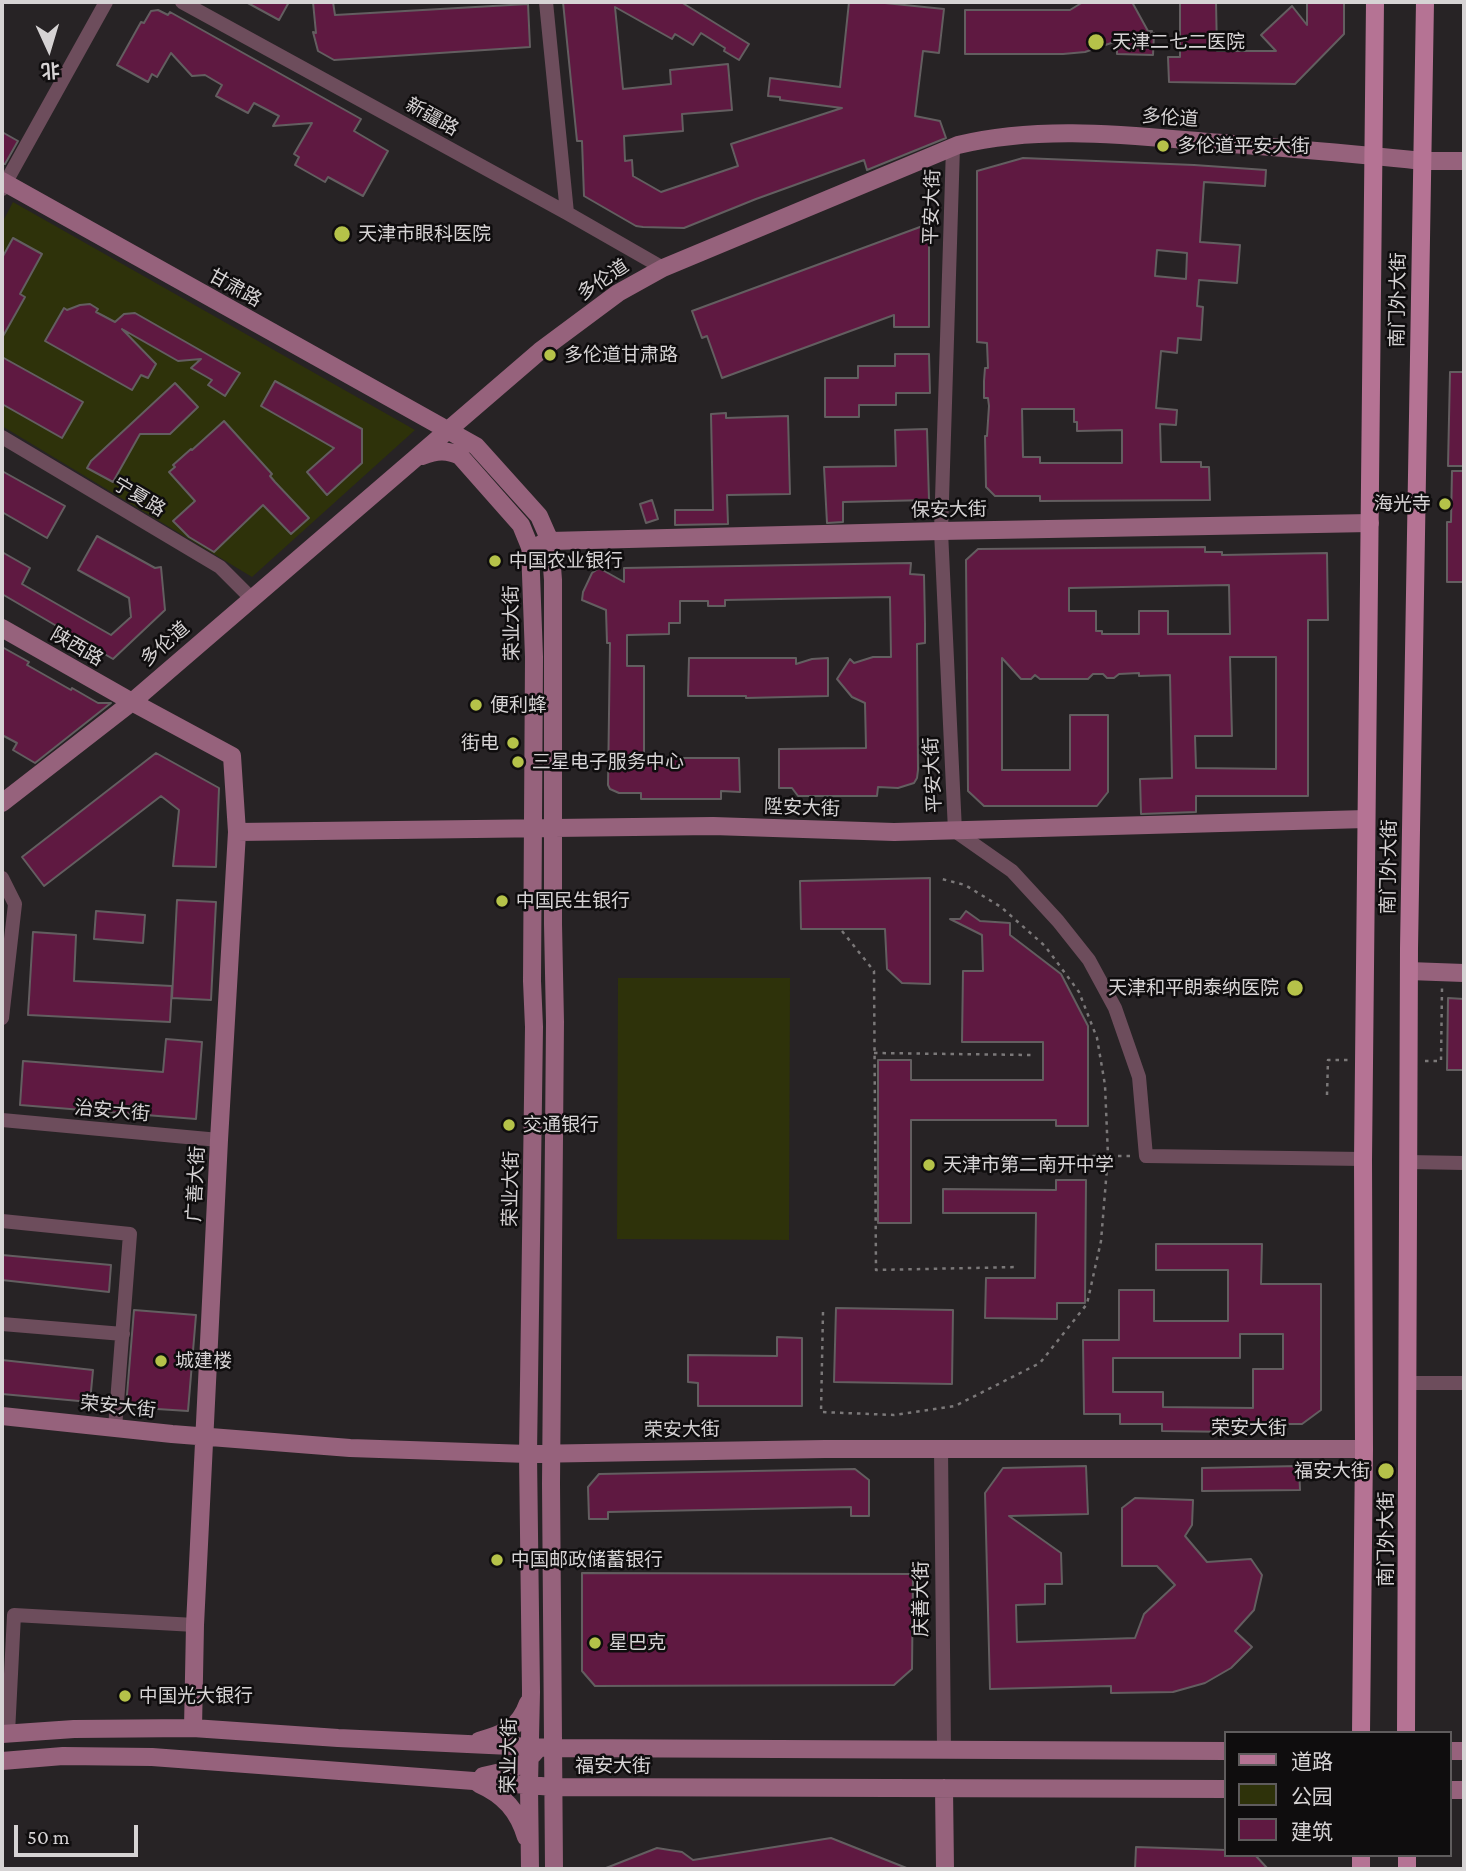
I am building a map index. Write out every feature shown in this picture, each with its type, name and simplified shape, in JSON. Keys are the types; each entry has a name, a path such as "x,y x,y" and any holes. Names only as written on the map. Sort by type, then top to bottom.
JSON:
{"main road":[{"name":"南门外大街","path":"1359,1728 1364,1449 1363,1159 1375,2"},
{"name":"南门外大街","path":"1405,1728 1409,971 1425,2"}],"street":[{"path":"3,184 106,2"},
{"name":"新疆路","path":"182,2 663,268"},
{"path":"546,2 567,213"},
{"name":"多伦道","path":"2,803 131,702 540,351 618,293 663,268 953,147 1006,135 1059,133 1164,138 1422,161 1464,161"},
{"name":"平安大街","path":"953,147 941,531 955,831 1012,871 1058,920 1089,960 1115,1007 1139,1077 1146,1156"},
{"name":"甘肃路","path":"3,184 448,431"},
{"name":"荣业大街","path":"448,431 476,446 539,516 550,541 553,580 554,1693 536,1766"},
{"name":"宁夏路","path":"2,437 220,567 251,598"},
{"name":"荣业大街","path":"415,459 443,451 460,456 521,525 530,547 534,657 534,1027 528,1454 531,1692 536,1766 530,1869"},
{"name":"保安大街","path":"530,547 550,541 1370,523"},
{"name":"陕西路","path":"2,628 131,702"},
{"name":"广善大街","path":"131,702 232,756 237,832 195,1625 193,1728"},
{"name":"陞安大街","path":"237,832 713,826 894,832 1366,819"},
{"path":"2,878 15,904 2,1018"},
{"path":"1409,971 1464,973"},
{"name":"治安大街","path":"2,1121 219,1140"},
{"path":"1146,1156 1363,1159"},
{"path":"1408,1162 1464,1163"},
{"path":"2,1221 130,1234 115,1428"},
{"path":"2,1324 122,1334"},
{"path":"1408,1383 1464,1383"},
{"name":"荣安大街","path":"2,1416 374,1449 528,1454 941,1448 1364,1449"},
{"name":"庆善大街","path":"941,1448 943,1749"},
{"path":"5,1733 8,1615 195,1625"},
{"path":"463,1744 499,1734 515,1725 522,1717 531,1692"},
{"name":"福安大街","path":"5,1733 111,1728 193,1728 463,1744 536,1766 944,1788 1224,1790"},
{"name":"福安大街","path":"2,1761 63,1756 152,1757 466,1779 536,1766 943,1749 1224,1751"},
{"path":"536,1766 554,1847 554,1869"},
{"path":"466,1779 484,1786 509,1803 523,1828 530,1850"},
{"path":"944,1788 945,1869"}],"path":[{"path":"823,1312 821,1412 894,1415 955,1406 1040,1363 1087,1304 1101,1241 1108,1156 1105,1085 1097,1038 1079,992 1045,946 1001,907 965,885 938,878"},
{"path":"842,931 874,971 876,1270 1018,1267"},
{"path":"1416,1061 1441,1061 1443,972"},
{"path":"874,1053 1031,1055"},
{"path":"1328,1095 1328,1060 1353,1060"},
{"path":"1067,1156 1146,1156"}],"green space":[{"path":"13,202 415,430 252,577 2,426 2,223"},
{"path":"618,978 790,978 789,1240 617,1239"}],"building":[{"path":"246,2 289,2 279,20"},
{"path":"313,2 333,2 335,15 528,4 530,47 334,60 318,51 313,32 316,33"},
{"path":"563,2 681,2 749,44 739,60 701,33 693,45 675,34 672,39 615,7 623,89 671,84 670,70 728,64 732,110 682,114 683,131 624,136 625,161 632,160 633,176 661,192 738,166 731,144 842,108 768,96 770,78 840,87 849,2 944,9 939,53 923,51 915,116 940,121 946,138 867,170 864,160 684,228 636,226 584,196 582,141 577,141"},
{"path":"1083,2 1132,2 1148,31 1154,33 1153,55 1117,54 1117,41 1085,52 1063,54 965,54 965,10 1070,10"},
{"path":"1180,2 1216,2 1217,51 1276,51 1261,35 1292,6 1307,25 1307,2 1344,2 1344,34 1295,84 1169,82 1168,57 1180,57"},
{"path":"158,10 168,15 170,12 361,119 354,131 388,151 363,196 328,177 325,182 295,165 299,157 294,154 312,123 273,126 279,116 254,103 248,113 216,96 222,85 205,75 192,76 171,53 157,77 152,74 148,82 117,65 141,22 144,23 151,11"},
{"path":"2,132 18,141 5,164 2,164"},
{"path":"1023,158 1266,170 1265,186 1204,182 1200,242 1240,245 1237,283 1199,280 1197,306 1203,307 1201,340 1178,338 1177,353 1161,351 1156,408 1177,410 1176,425 1160,424 1161,462 1201,462 1201,467 1209,467 1210,500 1040,501 1040,496 995,496 986,487 985,436 989,406 988,398 984,398 984,381 985,368 988,368 987,343 977,342 977,171","holes":["1157,250 1187,253 1186,279 1155,276","1022,409 1074,409 1077,431 1122,430 1122,463 1040,463 1040,457 1023,457"]},
{"path":"920,227 929,236 929,327 894,327 894,315 722,378 707,336 702,338 692,311"},
{"path":"13,238 42,254 20,294 25,297 2,338 2,258"},
{"path":"90,304 98,309 96,312 115,322 124,314 135,313 240,373 225,396 208,385 212,380 191,368 201,359 178,361 122,329 156,364 148,378 141,375 132,390 45,341 64,308 67,310"},
{"path":"895,354 929,354 930,393 896,393 896,405 859,405 859,417 825,417 825,378 858,378 858,366 895,366"},
{"path":"2,357 83,402 62,438 2,404"},
{"path":"1450,372 1464,372 1464,466 1448,466"},
{"path":"275,381 362,429 362,463 327,495 307,472 334,448 261,406"},
{"path":"175,383 198,407 170,434 140,434 113,482 87,468 91,461"},
{"path":"726,413 726,418 788,416 790,494 727,495 728,524 675,525 675,510 713,510 711,414"},
{"path":"224,421 309,518 291,534 263,505 214,552 189,537 173,521 195,501 169,472 175,467 173,465"},
{"path":"927,429 929,500 843,502 843,522 827,523 824,467 896,466 895,430"},
{"path":"2,471 65,506 47,538 2,512"},
{"path":"1452,471 1464,471 1464,582 1447,582 1447,522 1451,522"},
{"path":"652,500 658,519 646,523 640,504"},
{"path":"97,536 155,568 161,567 165,610 113,659 2,594 2,552 30,568 22,584 111,635 131,617 129,598 78,570"},
{"path":"1205,547 1205,552 1222,552 1222,555 1327,553 1328,620 1308,620 1308,796 1196,796 1196,812 1141,814 1140,779 1172,778 1170,675 1139,676 1139,673 1107,678 1103,674 1093,674 1088,679 1040,679 1035,675 1031,679 1021,679 1002,658 1002,770 1070,770 1070,715 1108,715 1108,792 1097,806 984,806 968,791 966,560 978,549","holes":["1229,585 1230,634 1168,634 1168,611 1139,611 1139,634 1102,634 1102,631 1096,631 1096,611 1069,611 1069,588","1230,657 1276,657 1276,769 1196,768 1195,736 1232,736"]},
{"path":"911,563 910,574 924,575 925,624 925,643 917,644 918,770 914,783 898,788 878,787 877,796 798,796 792,788 779,788 779,749 866,748 865,703 852,697 837,679 850,659 854,663 873,657 891,657 890,597 725,600 725,606 708,606 708,601 680,601 680,623 669,623 669,634 627,635 627,666 644,666 644,758 739,758 740,792 721,791 721,799 641,799 641,793 619,793 610,789 610,643 607,643 606,610 582,600 592,573 599,568 624,582 624,568"},
{"path":"2,647 71,690 72,688 98,703 111,703 35,763 13,750 17,743 2,735"},
{"path":"689,658 796,658 796,664 828,658 828,696 688,696"},
{"path":"156,753 219,788 216,867 173,866 179,810 161,796 44,886 22,857"},
{"path":"930,878 930,984 902,983 887,969 885,929 801,929 800,881"},
{"path":"177,900 216,902 211,1000 172,998"},
{"path":"96,911 145,915 143,943 94,939"},
{"path":"966,911 980,921 1010,923 1010,935 1061,974 1088,1026 1088,1126 1056,1126 1056,1120 911,1120 911,1223 878,1223 878,1060 911,1060 911,1080 1043,1080 1043,1042 962,1042 963,971 983,971 982,935 950,919 960,919"},
{"path":"33,932 76,935 74,981 172,986 170,1022 28,1015"},
{"path":"1448,998 1464,999 1464,1070 1447,1070"},
{"path":"166,1039 202,1042 196,1119 20,1105 23,1061 163,1072"},
{"path":"1056,1180 1086,1180 1085,1303 1057,1303 1057,1319 985,1318 986,1278 1035,1278 1036,1213 943,1213 943,1189 1056,1190"},
{"path":"1156,1244 1262,1244 1261,1284 1321,1284 1321,1410 1302,1424 1236,1424 1236,1432 1162,1431 1162,1424 1120,1424 1120,1414 1084,1414 1083,1340 1119,1340 1119,1290 1154,1290 1154,1321 1228,1321 1228,1270 1156,1270","holes":["1240,1334 1283,1334 1283,1369 1253,1369 1253,1408 1163,1407 1163,1392 1113,1392 1113,1358 1240,1358"]},
{"path":"2,1255 111,1265 109,1292 2,1280"},
{"path":"836,1308 953,1310 952,1384 834,1382"},
{"name":"城建楼","path":"134,1310 196,1315 188,1411 126,1407"},
{"path":"777,1337 802,1338 802,1406 698,1406 698,1383 688,1382 688,1355 777,1356"},
{"path":"2,1360 93,1370 90,1402 2,1394"},
{"path":"1086,1466 1088,1514 1009,1516 1061,1553 1062,1584 1045,1584 1045,1604 1016,1605 1017,1642 1135,1638 1144,1614 1175,1585 1157,1566 1122,1566 1122,1508 1135,1498 1193,1500 1192,1525 1185,1536 1207,1562 1251,1559 1262,1575 1254,1610 1235,1631 1252,1647 1231,1668 1205,1683 1173,1692 1111,1693 1111,1686 990,1689 985,1493 1003,1468"},
{"path":"1299,1466 1300,1490 1202,1491 1202,1468"},
{"path":"855,1469 869,1480 869,1516 851,1516 851,1507 608,1512 608,1519 589,1519 588,1487 599,1474"},
{"path":"582,1573 913,1574 912,1669 894,1685 595,1686 582,1671"},
{"path":"831,1838 909,1869 606,1868 657,1848 682,1852 693,1860"},
{"path":"1136,1847 1224,1850 1224,1857 1257,1857 1268,1869 1135,1869"}],"place":[{"name":"天津二七二医院","path":"1096,42"},
{"name":"多伦道平安大街","path":"1163,146"},
{"name":"天津市眼科医院","path":"342,234"},
{"name":"多伦道甘肃路","path":"550,355"},
{"name":"海光寺","path":"1445,504"},
{"name":"中国农业银行","path":"495,561"},
{"name":"便利蜂","path":"476,705"},
{"name":"街电","path":"513,743"},
{"name":"三星电子服务中心","path":"518,762"},
{"name":"中国民生银行","path":"502,901"},
{"name":"天津和平朗泰纳医院","path":"1295,988"},
{"name":"交通银行","path":"509,1125"},
{"name":"天津市第二南开中学","path":"929,1165"},
{"name":"城建楼","path":"161,1361"},
{"name":"福安大街","path":"1386,1471"},
{"name":"中国邮政储蓄银行","path":"497,1560"},
{"name":"星巴克","path":"595,1643"},
{"name":"中国光大银行","path":"125,1696"}]}
